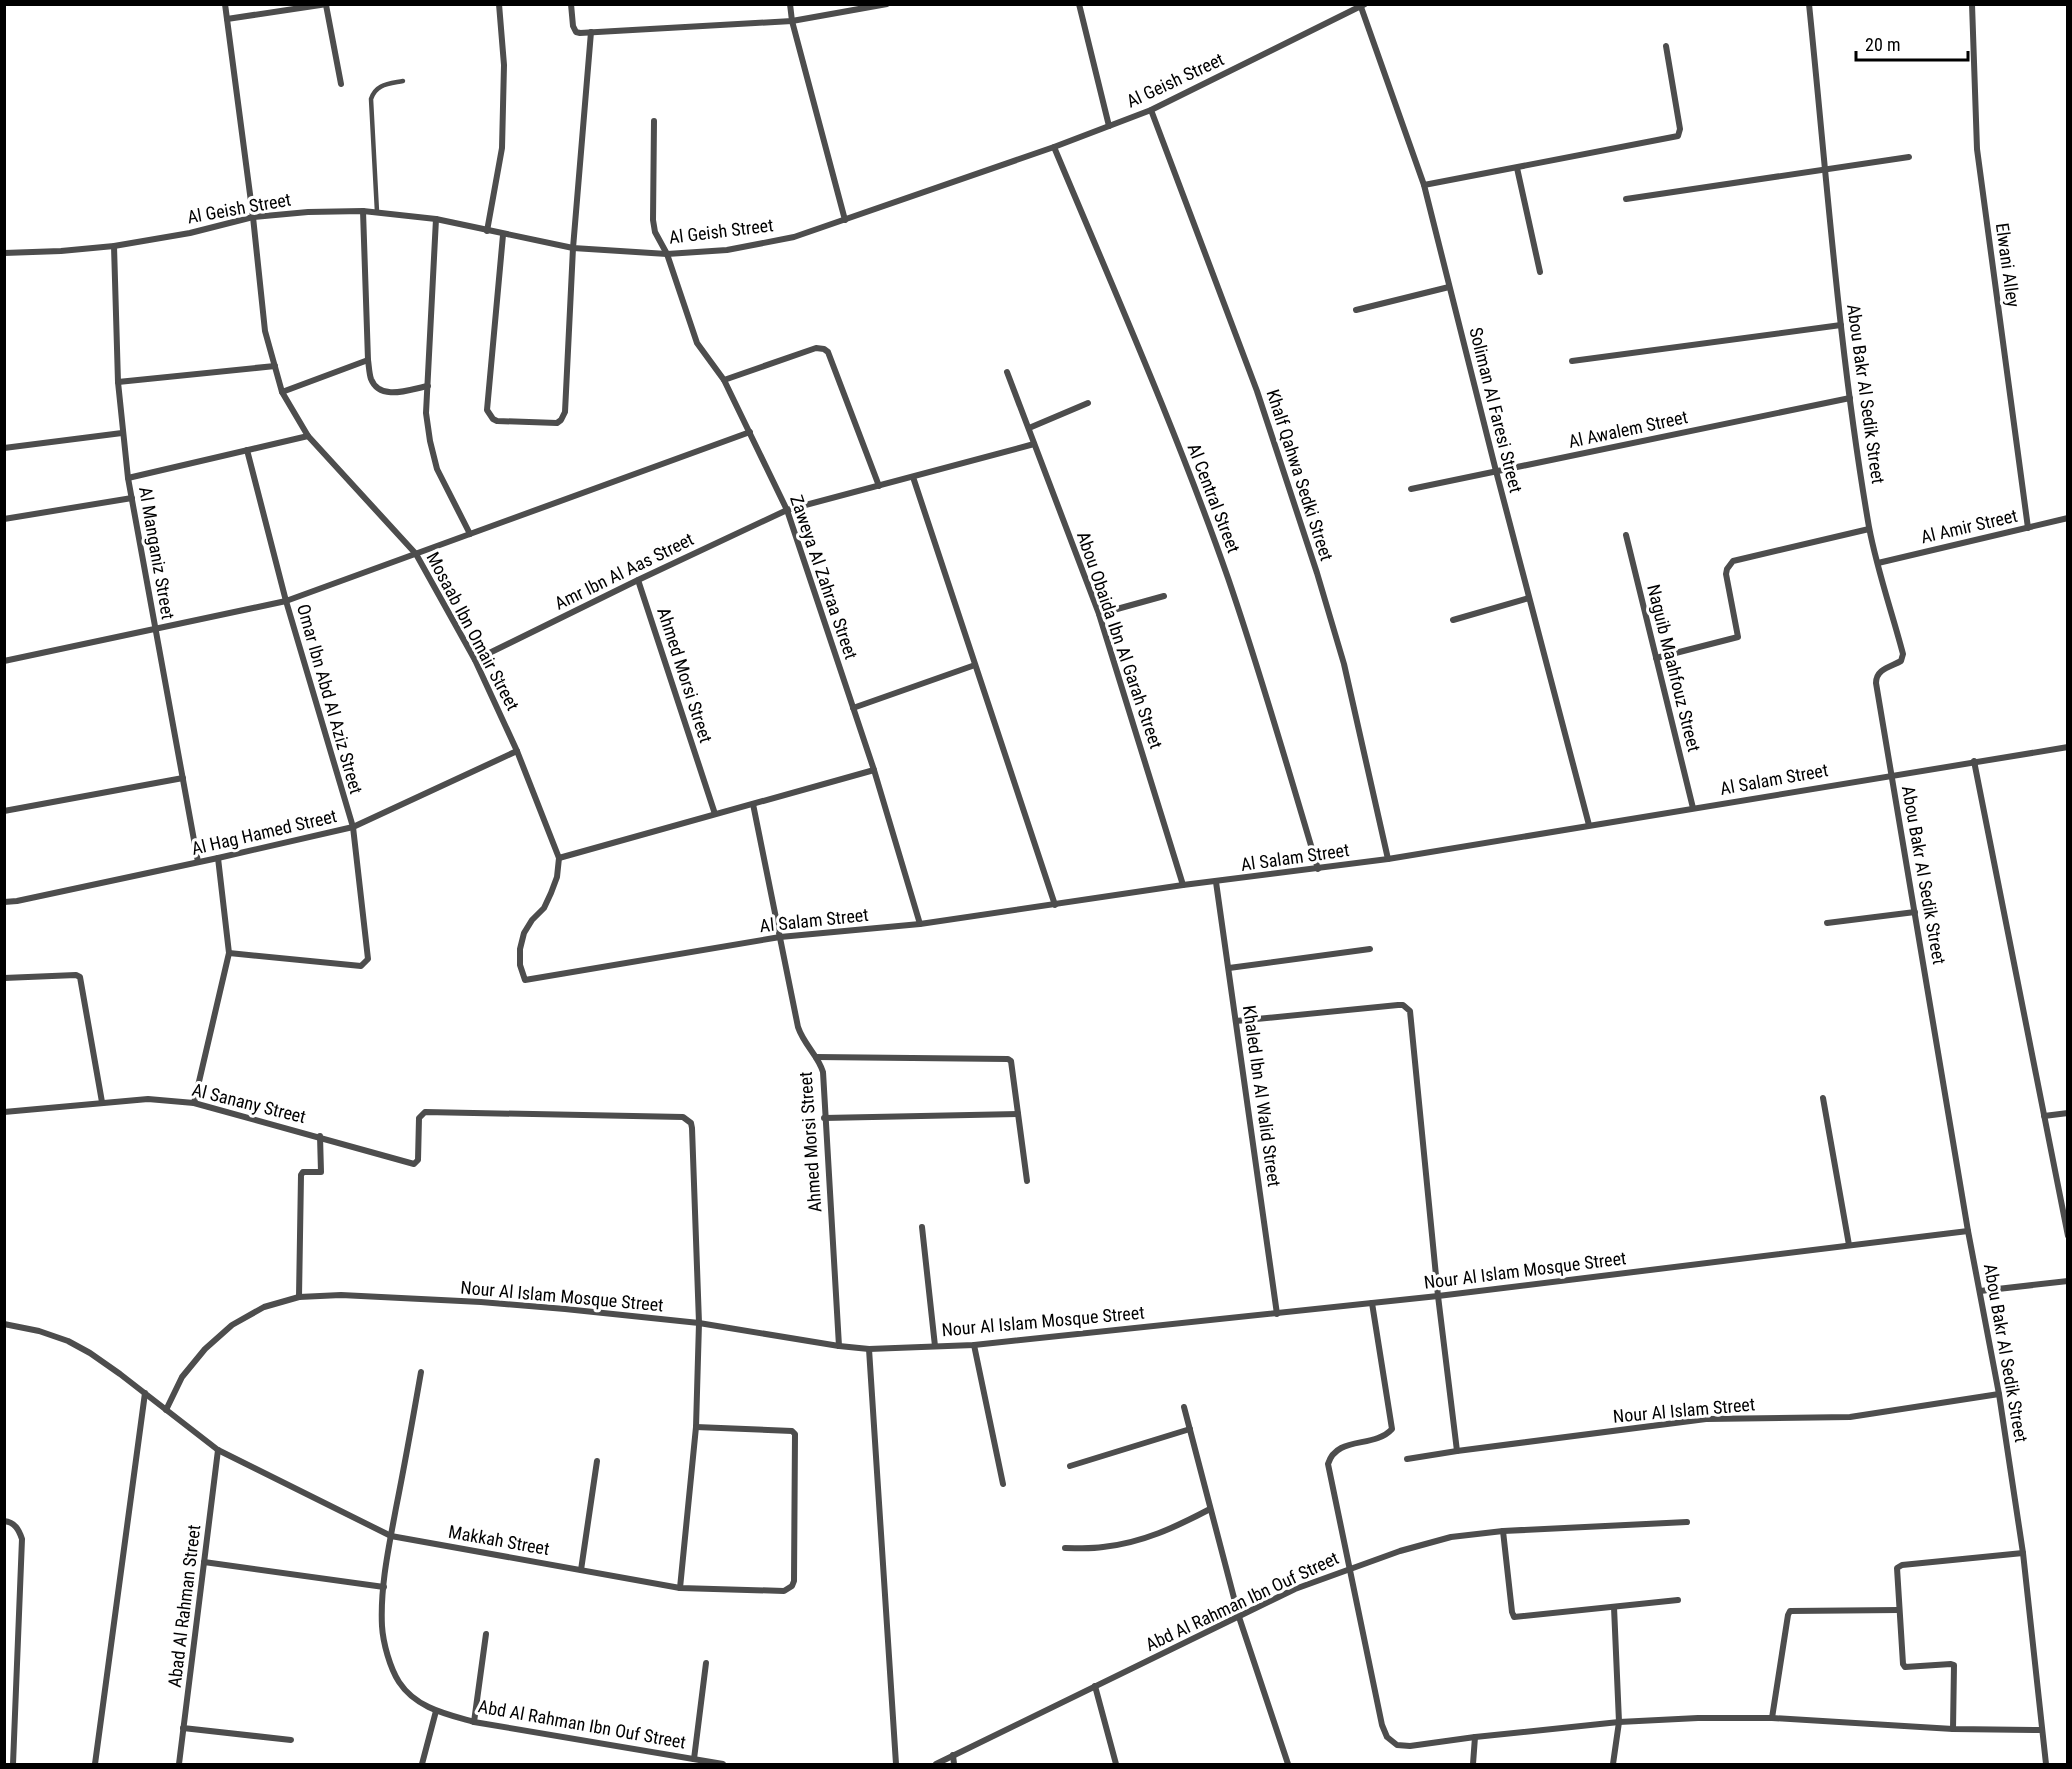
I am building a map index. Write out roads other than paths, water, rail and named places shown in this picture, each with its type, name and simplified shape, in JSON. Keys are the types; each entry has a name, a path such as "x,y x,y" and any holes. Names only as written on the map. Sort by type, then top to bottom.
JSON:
{"street":[{"name":"Mosaab Ibn Omair Street","path":"225,4 253,218 265,331 282,392 308,436 416,554 475,660 518,751 559,858"},
{"path":"487,231 501,148 504,65 499,4"},
{"path":"571,4 574,30 579,33 792,21 887,4"},
{"path":"790,4 792,21 845,220"},
{"path":"1079,4 1109,126"},
{"name":"Abou Bakr Al Sedik Street","path":"1809,4 1840,325 1850,398 1869,529 1903,654 1901,661 1880,671 1876,676 1968,1231 1999,1394 2024,1553 2046,1764"},
{"name":"Elwani Alley","path":"1972,4 1977,149 2028,528"},
{"path":"227,19 327,5 341,84"},
{"name":"Al Geish Street","path":"4,252 61,251 114,246 189,233 253,218 308,212 363,211 436,219 573,248 667,254 728,250 794,237 1054,147 1151,110 1363,6"},
{"name":"Soliman Al Faresi Street","path":"1363,6 1424,186 1589,825"},
{"path":"503,235 488,410 493,419 498,421 557,423 563,417 573,248 591,32"},
{"path":"1424,186 1678,136 1680,129 1666,46"},
{"name":"Khalf Qahwa Sedki Street","path":"1151,110 1257,391 1313,561 1344,664 1388,859"},
{"name":"Zaweya Al Zahraa Street","path":"654,121 653,220 657,238 667,254 697,343 724,380 787,510 874,770 920,924"},
{"name":"Al Central Street","path":"1054,147 1138,345 1227,577 1266,695 1318,869"},
{"path":"1626,199 1910,157"},
{"path":"1517,168 1540,272"},
{"path":"363,211 368,360 371,379 383,392 392,393 428,386"},
{"path":"436,219 426,413 437,469 470,534"},
{"name":"Al Manganiz Street","path":"114,246 118,382 128,478 198,862"},
{"path":"1356,310 1449,287"},
{"path":"1572,361 1840,325"},
{"path":"724,380 816,348 824,348 828,352 879,486"},
{"path":"282,392 368,360"},
{"path":"118,382 275,366"},
{"name":"Abou Obaida Ibn Al Garah Street","path":"1007,372 1099,614 1183,885"},
{"name":"Al Awalem Street","path":"1411,489 1850,398"},
{"path":"1029,428 1088,403"},
{"path":"4,661 286,601 750,432"},
{"path":"4,448 122,433"},
{"path":"128,478 308,436"},
{"name":"Amr Ibn Al Aas Street","path":"475,660 787,510 1034,444"},
{"name":"Omar Ibn Abd Al Aziz Street","path":"229,953 361,966 368,959 353,827 286,601 247,450"},
{"path":"913,477 1054,905"},
{"path":"4,519 132,498"},
{"name":"Al Amir Street","path":"1878,563 2067,518"},
{"path":"1656,658 1738,637 1726,574 1733,561 1869,529"},
{"name":"Naguib Maahfouz Street","path":"1626,535 1693,808"},
{"name":"Ahmed Morsi Street","path":"638,580 715,814"},
{"path":"1099,614 1164,596"},
{"path":"1453,620 1529,598"},
{"path":"853,708 975,665"},
{"name":"Al Salam Street","path":"559,858 557,878 544,908 532,920 524,933 520,949 520,965 525,980 780,937 920,924 1183,885 1388,859 2067,747"},
{"name":"Al Hag Hamed Street","path":"4,902 218,858 353,827 518,751"},
{"path":"1974,762 2067,1236"},
{"path":"559,858 874,770"},
{"path":"4,811 183,778"},
{"name":"Ahmed Morsi Street","path":"753,804 802,1038 816,1057 823,1072 839,1346"},
{"path":"194,1103 229,953 218,858"},
{"name":"Khaled Ibn Al Walid Street","path":"1216,882 1277,1314"},
{"path":"1827,923 1915,912"},
{"path":"1228,968 1371,949"},
{"path":"4,978 76,975 80,977 102,1102"},
{"path":"1236,1022 1398,1005 1403,1005 1410,1011 1438,1296 1457,1450"},
{"path":"816,1057 1011,1060 1027,1181"},
{"path":"1823,1098 1849,1245"},
{"name":"Al Sanany Street","path":"4,1112 148,1099 194,1103 320,1136 414,1164 418,1160 419,1118 424,1112 683,1117 688,1119 692,1128 699,1323"},
{"path":"2044,1116 2067,1113"},
{"path":"824,1118 1018,1114"},
{"path":"299,1297 301,1175 303,1172 321,1172 320,1136"},
{"path":"922,1227 935,1346"},
{"name":"Nour Al Islam Mosque Street","path":"166,1410 182,1377 205,1349 232,1325 264,1307 299,1297 341,1295 481,1302 699,1323 839,1346 869,1348 974,1345 1438,1296 1968,1231"},
{"path":"1980,1291 2067,1281"},
{"path":"1372,1303 1392,1429 1385,1436 1338,1448 1328,1464 1382,1725 1387,1737 1397,1745 1410,1746 1619,1722 1698,1718 1772,1718 1953,1729 2042,1730"},
{"path":"680,1588 696,1427 699,1323"},
{"name":"Makkah Street","path":"4,1324 39,1331 68,1341 90,1353 218,1450 391,1536 680,1588 784,1591 792,1586 794,1581 795,1434 792,1431 696,1427"},
{"path":"974,1345 1003,1484"},
{"path":"869,1348 896,1764"},
{"name":"Abd Al Rahman Ibn Ouf Street","path":"421,1372 384,1587 382,1627 390,1660 399,1682 415,1700 436,1711 474,1722 723,1764"},
{"path":"95,1764 145,1393"},
{"name":"Nour Al Islam Street","path":"1407,1459 1457,1450 1707,1419 1850,1417 1999,1394"},
{"path":"1184,1407 1239,1617 1288,1764"},
{"path":"1070,1466 1190,1430"},
{"name":"Abad Al Rahman Street","path":"179,1764 218,1450"},
{"path":"581,1570 597,1461"},
{"path":"1065,1548 1103,1547 1141,1540 1176,1527 1210,1509"},
{"path":"4,1521 10,1521 18,1529 22,1539 13,1764"},
{"name":"Abd Al Rahman Ibn Ouf Street","path":"936,1764 1296,1589 1400,1551 1451,1538 1503,1531 1687,1522"},
{"path":"1503,1531 1512,1612 1515,1617 1678,1600"},
{"path":"1953,1729 1955,1667 1953,1664 1908,1666 1903,1664 1896,1570 1902,1564 2024,1553"},
{"path":"204,1562 384,1587"},
{"path":"1613,1764 1619,1722 1614,1607"},
{"path":"1772,1718 1790,1611 1899,1610"},
{"path":"474,1722 486,1634"},
{"path":"694,1759 706,1663"},
{"path":"1095,1686 1116,1764"},
{"path":"422,1764 436,1711"},
{"path":"183,1728 291,1740"},
{"path":"1473,1764 1475,1737"},
{"path":"953,1755 954,1764"}],"lane":[{"path":"377,212 371,99 379,86 403,81"}]}
